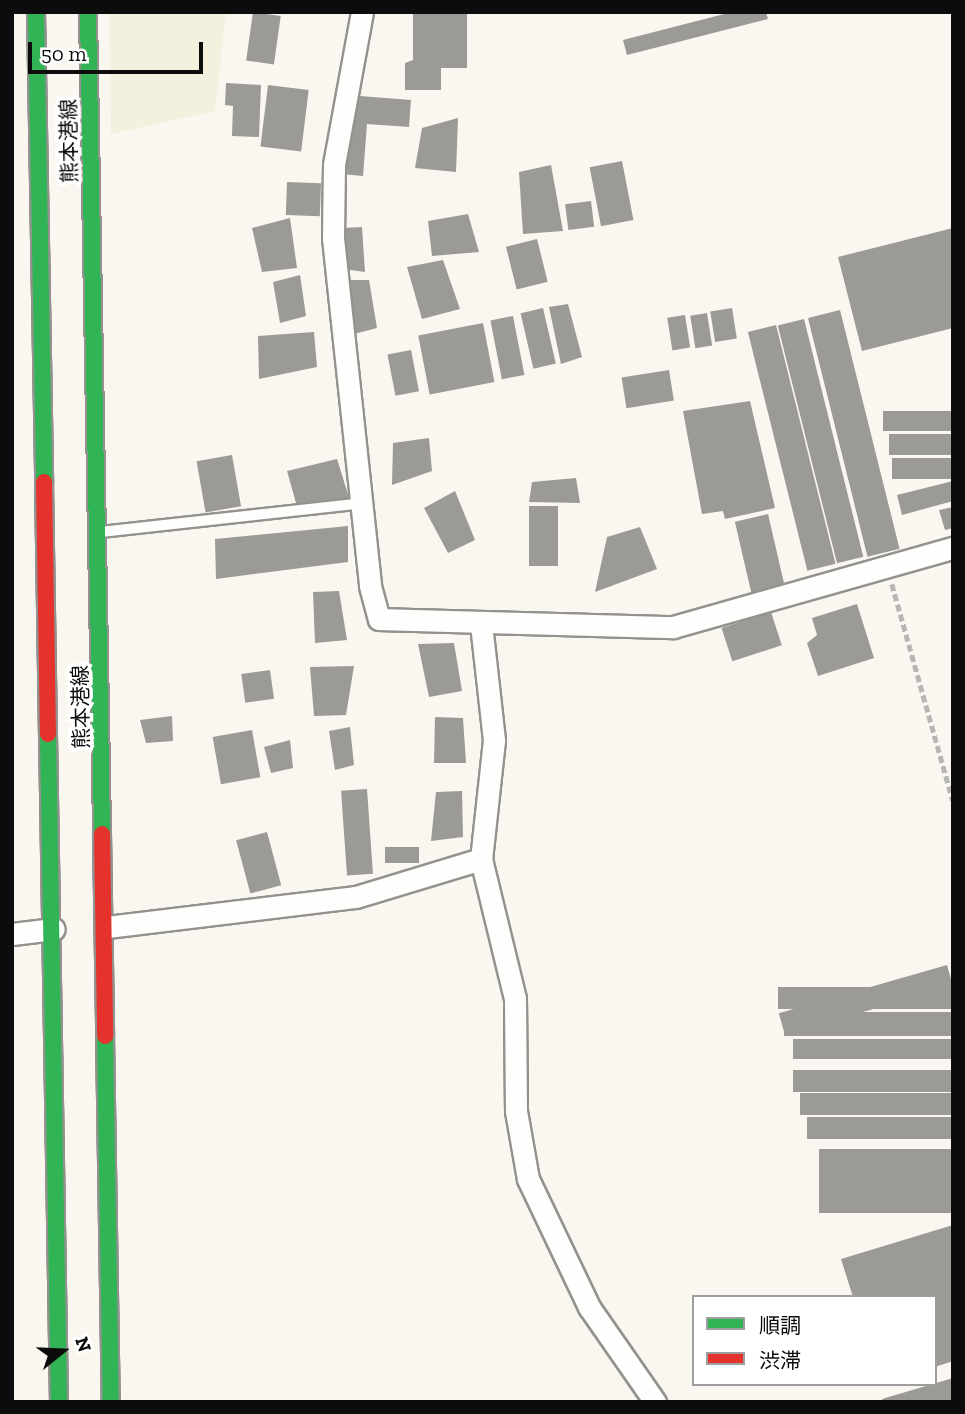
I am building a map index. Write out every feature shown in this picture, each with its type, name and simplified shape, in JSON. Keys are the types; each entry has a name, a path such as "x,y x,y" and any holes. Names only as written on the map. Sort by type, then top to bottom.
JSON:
{"main road":[{"name":"熊本港線","path":"36,12 54,929 59,1402"},
{"name":"熊本港線","path":"88,12 107,927 111,1402"}],"street":[{"path":"362,12 334,165 333,238 370,586 379,619 481,624 673,627 953,548"},
{"path":"481,624 494,740 481,859 516,998 516,1111 528,1179 589,1307 655,1402"},
{"path":"107,927 356,897 481,859"},
{"path":"12,934 54,929"}],"lane":[{"path":"98,532 363,503"}],"path":[{"path":"888,567 953,801"}],"shaded area":[{"path":"110,12 226,12 215,111 111,134"}],"building":[{"path":"253,12 281,16 274,64 246,61"},
{"path":"732,12 766,12 768,19 627,55 623,40"},
{"path":"413,14 467,14 467,68 441,68 441,90 405,90 405,63 413,60"},
{"path":"226,83 261,85 259,137 232,136 233,106 225,105"},
{"path":"268,85 309,90 301,152 260,147"},
{"path":"347,95 411,100 409,127 367,124 363,176 341,174"},
{"path":"458,118 456,172 415,168 422,128"},
{"path":"622,161 633,220 601,226 590,167"},
{"path":"551,165 563,231 523,234 519,172"},
{"path":"287,182 321,183 320,216 286,215"},
{"path":"591,201 594,227 568,230 565,204"},
{"path":"468,214 479,252 432,256 428,221"},
{"path":"290,218 297,268 262,272 252,228"},
{"path":"362,227 365,272 343,269 342,228"},
{"path":"953,228 953,328 862,351 838,257"},
{"path":"537,239 548,282 517,289 506,247"},
{"path":"443,260 460,309 422,319 407,267"},
{"path":"300,275 306,316 280,323 273,282"},
{"path":"345,280 369,280 377,328 350,335"},
{"path":"568,304 582,357 561,364 549,307"},
{"path":"543,308 556,364 533,369 521,313"},
{"path":"732,308 737,339 715,342 710,311"},
{"path":"840,310 900,549 867,557 808,318"},
{"path":"707,313 712,346 695,348 690,316"},
{"path":"685,315 690,348 672,350 667,318"},
{"path":"513,316 524,375 502,379 490,320"},
{"path":"804,319 863,557 837,563 778,326"},
{"path":"483,323 494,382 430,394 418,336"},
{"path":"776,325 836,564 807,571 748,332"},
{"path":"314,332 317,367 259,379 258,336"},
{"path":"411,350 419,391 395,396 387,355"},
{"path":"669,370 674,401 626,408 622,378"},
{"path":"750,401 775,508 725,519 723,511 702,514 683,411"},
{"path":"883,411 953,411 953,431 883,431"},
{"path":"889,434 953,434 953,455 889,455"},
{"path":"429,438 432,471 392,485 393,443"},
{"path":"232,455 241,506 206,512 197,461"},
{"path":"892,458 953,458 953,479 892,479"},
{"path":"337,459 351,504 296,503 287,471"},
{"path":"576,478 580,503 529,502 532,482"},
{"path":"953,481 953,501 902,515 897,495"},
{"path":"455,491 475,540 448,553 424,508"},
{"path":"529,506 558,506 558,566 529,566"},
{"path":"953,507 953,528 945,530 939,510"},
{"path":"768,514 785,586 752,594 735,522"},
{"path":"348,526 348,562 216,579 215,539"},
{"path":"640,527 657,569 595,592 607,537"},
{"path":"339,591 347,640 315,643 313,592"},
{"path":"857,604 874,658 818,676 807,643 817,635 812,618"},
{"path":"771,612 782,645 732,661 722,628"},
{"path":"454,643 462,691 429,697 418,644"},
{"path":"354,666 346,715 314,716 310,667"},
{"path":"270,670 274,699 245,703 241,674"},
{"path":"172,716 173,741 146,743 140,720"},
{"path":"435,717 463,718 466,763 434,763"},
{"path":"350,727 354,765 335,770 329,731"},
{"path":"252,730 260,777 221,784 213,737"},
{"path":"290,740 293,768 271,773 264,747"},
{"path":"367,789 373,874 347,876 341,791"},
{"path":"462,791 463,837 431,841 436,792"},
{"path":"267,832 281,885 250,893 236,840"},
{"path":"385,847 419,847 419,863 385,863"},
{"path":"947,965 953,986 785,1034 779,1013"},
{"path":"778,987 953,987 953,1009 778,1009"},
{"path":"784,1012 953,1012 953,1036 784,1036"},
{"path":"793,1039 953,1039 953,1059 793,1059"},
{"path":"793,1070 953,1070 953,1092 793,1092"},
{"path":"800,1093 953,1093 953,1115 800,1115"},
{"path":"807,1117 953,1117 953,1139 807,1139"},
{"path":"819,1149 953,1149 953,1213 819,1213"},
{"path":"953,1225 953,1361 937,1366 937,1295 852,1295 841,1259"},
{"path":"953,1378 953,1402 883,1402 882,1399 926,1386 937,1386 937,1383"}],"traffic: fast":[{"path":"36,12 44,482"},
{"path":"88,12 102,834"},
{"path":"48,734 59,1402"},
{"path":"105,1036 111,1402"}],"traffic: jam":[{"path":"44,482 48,734"},
{"path":"102,834 105,1036"}]}
